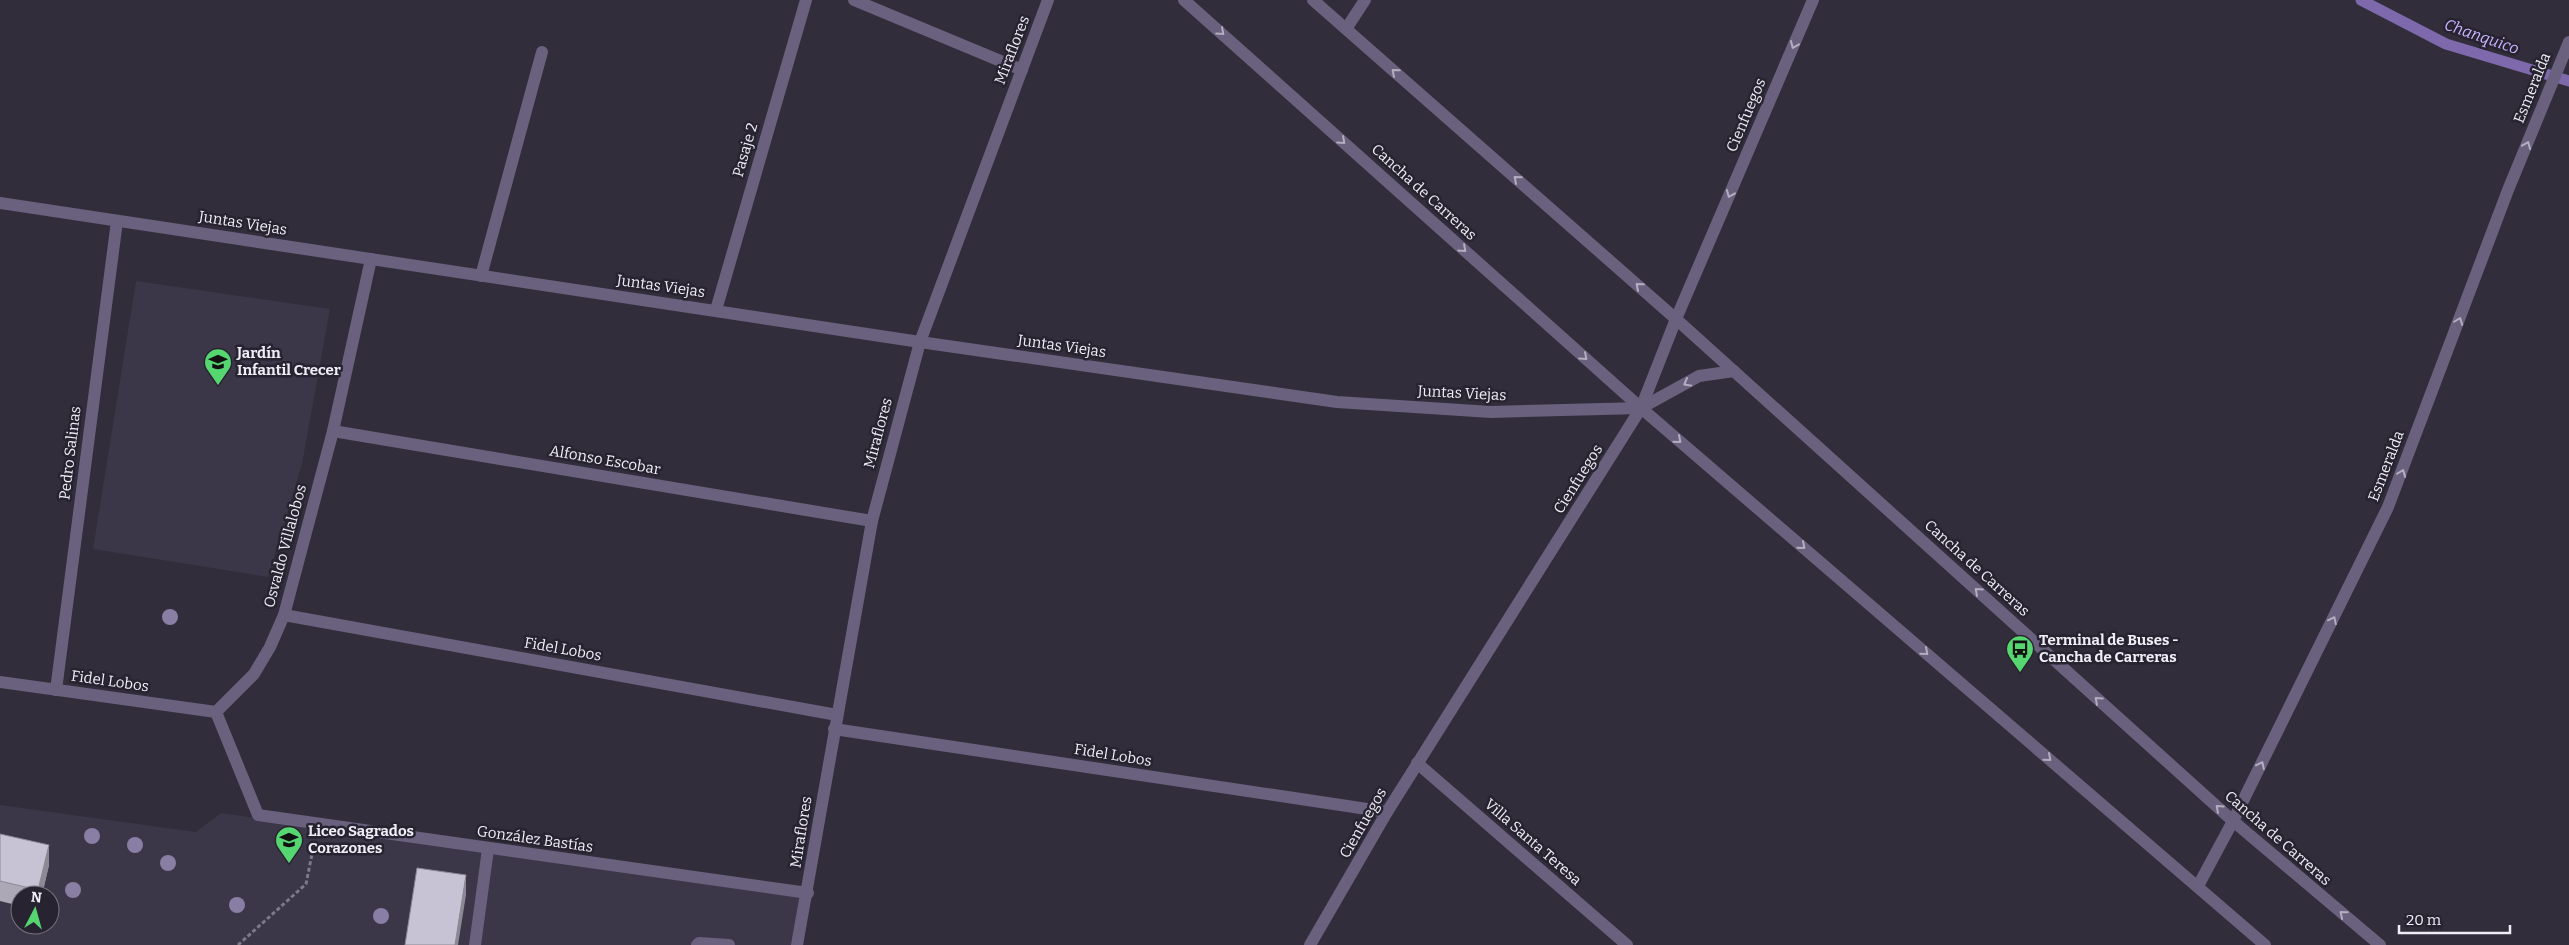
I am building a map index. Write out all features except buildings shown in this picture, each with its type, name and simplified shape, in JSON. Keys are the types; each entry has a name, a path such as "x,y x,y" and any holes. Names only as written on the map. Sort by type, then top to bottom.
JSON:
{"street":[{"name":"Pasaje 2","path":"716,310 806,0"},
{"path":"854,0 1022,70"},
{"name":"Miraflores","path":"797,945 808,893 834,729 872,521 920,342 1048,0"},
{"name":"Cancha de Carreras","path":"1184,0 1642,408 2265,945"},
{"name":"Cancha de Carreras","path":"1313,0 1676,318 2233,822 2380,945"},
{"path":"1346,29 1365,0"},
{"name":"Cienfuegos","path":"1310,945 1417,763 1642,408 1676,318 1814,0"},
{"name":"Esmeralda","path":"2198,886 2233,822 2388,508 2508,190 2569,42"},
{"path":"481,276 542,52"},
{"name":"Juntas Viejas","path":"0,203 920,342 1337,402 1491,412 1642,408"},
{"name":"Pedro Salinas","path":"56,690 117,221"},
{"name":"Osvaldo Villalobos","path":"216,712 254,674 270,647 284,615 333,431 371,259"},
{"path":"1642,408 1699,376 1734,371"},
{"name":"Alfonso Escobar","path":"333,431 872,521"},
{"name":"Fidel Lobos","path":"284,615 837,715"},
{"name":"Fidel Lobos","path":"0,682 216,712"},
{"name":"González Bastías","path":"216,712 258,815 808,893"},
{"name":"Fidel Lobos","path":"834,729 1387,812"},
{"name":"Villa Santa Teresa","path":"1417,763 1627,945"},
{"path":"475,945 488,849"},
{"path":"697,945 699,943 729,945"}],"path":[{"path":"238,945 306,884 318,824"}],"shaded area":[{"name":"Jardín Infantil Crecer","path":"136,281 330,309 302,464 268,577 93,549"},
{"name":"Liceo Sagrados Corazones","path":"0,805 196,832 221,813 803,896 799,945 0,945"}],"waterway":[{"name":"Chanquico","path":"2361,0 2446,44 2569,81"}],"place":[{"name":"Jardín Infantil Crecer","path":"218,386"},
{"name":"Terminal de Buses - Cancha de Carreras","path":"2020,673"},
{"name":"Liceo Sagrados Corazones","path":"289,864"}]}
